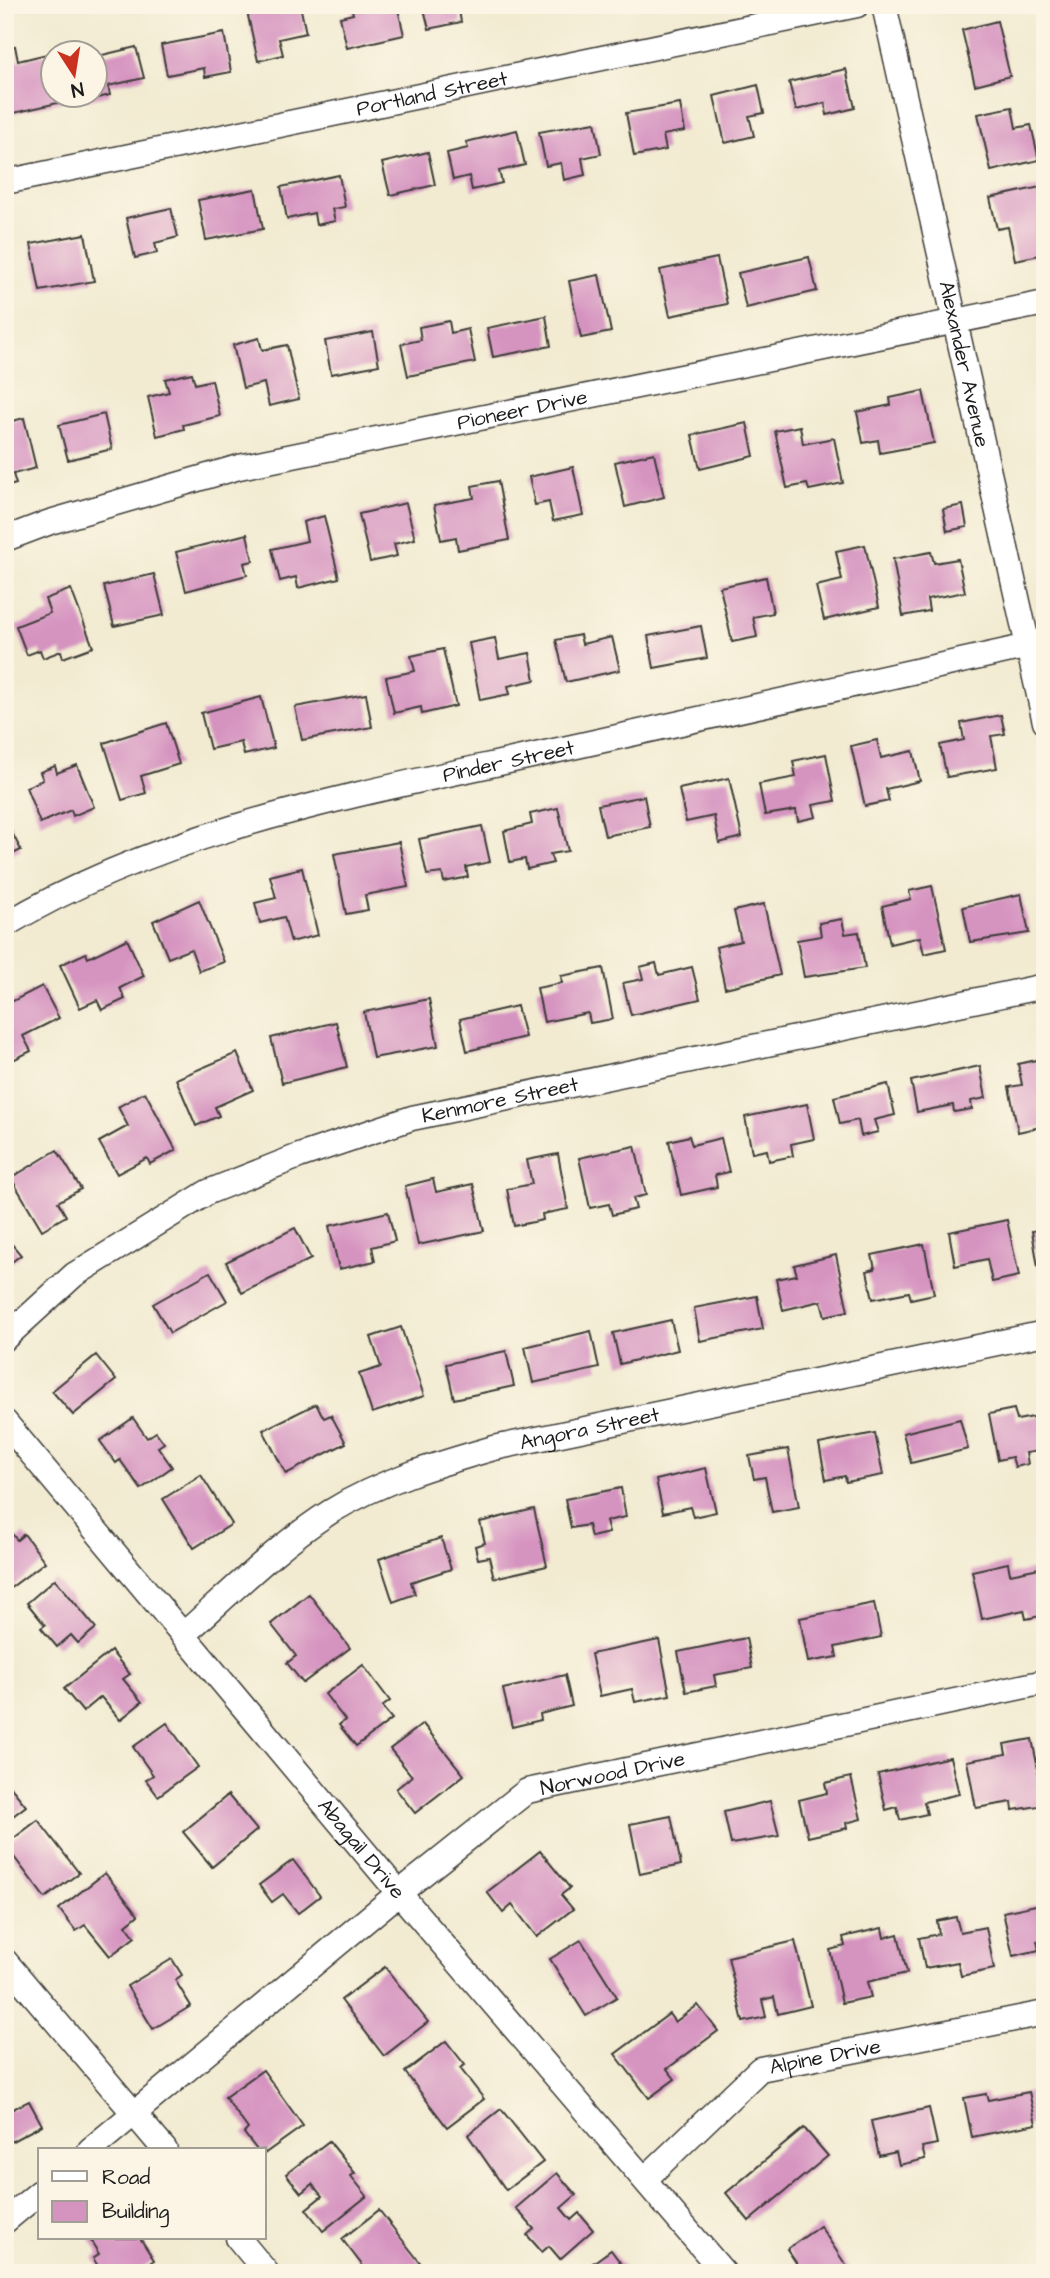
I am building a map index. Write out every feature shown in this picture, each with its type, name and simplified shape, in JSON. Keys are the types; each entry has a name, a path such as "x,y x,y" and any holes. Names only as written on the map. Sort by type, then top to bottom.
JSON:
{"street":[{"name":"Portland Street","path":"5,182 857,5"},
{"name":"Alexander Avenue","path":"884,5 1045,722"},
{"name":"Pioneer Drive","path":"5,539 50,522 239,467 1045,303"},
{"name":"Pinder Street","path":"5,925 51,898 120,865 305,805 1029,646"},
{"name":"Kenmore Street","path":"5,1338 74,1275 96,1261 208,1192 299,1156 412,1118 1045,986"},
{"name":"Angora Street","path":"183,1635 251,1574 331,1512 419,1470 494,1448 1045,1333"},
{"name":"Abagail Drive","path":"5,1422 399,1893 646,2178 724,2273"},
{"name":"Norwood Drive","path":"92,2148 399,1893 527,1791 1045,1682"},
{"path":"5,1961 163,2148"},
{"name":"Alpine Drive","path":"646,2178 760,2069 1045,2013"},
{"path":"5,2221 38,2194"},
{"path":"240,2240 267,2273"}],"building":[{"path":"300,5 306,33 279,39 283,55 258,61 246,7"},
{"path":"351,5 397,5 404,35 347,48 340,17 353,14"},
{"path":"423,5 458,5 461,22 429,29"},
{"path":"505,5 541,5 541,7 506,13"},
{"path":"997,21 1010,76 975,85 962,30"},
{"path":"224,33 231,72 205,77 204,68 167,75 161,45"},
{"path":"15,46 18,61 38,56 38,107 5,115 5,48"},
{"path":"136,47 144,78 108,86 108,54"},
{"path":"846,69 855,108 827,115 825,103 796,110 789,82"},
{"path":"758,85 764,113 749,116 754,136 725,143 714,96"},
{"path":"680,104 685,131 663,135 666,150 634,156 626,113"},
{"path":"1012,107 1016,128 1031,125 1039,160 991,171 978,114"},
{"path":"595,122 601,154 582,158 585,175 564,180 561,163 546,166 539,132"},
{"path":"517,130 525,165 499,171 502,183 472,190 469,176 453,180 447,153 468,148 466,142"},
{"path":"428,152 435,185 390,195 382,163"},
{"path":"339,175 345,207 332,209 335,221 316,225 314,213 287,219 281,187"},
{"path":"1045,186 1045,254 1015,260 1008,227 997,229 990,198"},
{"path":"255,189 263,229 206,240 198,200"},
{"path":"171,208 178,237 155,243 157,253 135,258 126,218"},
{"path":"85,234 94,281 40,291 31,244"},
{"path":"809,257 817,291 746,308 738,273"},
{"path":"717,258 727,304 670,316 660,270"},
{"path":"599,275 611,332 581,338 569,281"},
{"path":"546,316 551,346 493,357 487,328"},
{"path":"449,321 451,333 468,329 475,362 408,376 401,344 421,340 419,327"},
{"path":"373,332 379,365 331,374 325,341"},
{"path":"259,338 262,350 287,345 299,399 269,406 264,383 243,388 233,345"},
{"path":"192,373 195,384 212,380 220,416 183,425 184,429 157,436 148,397 169,392 165,379"},
{"path":"923,391 934,443 880,453 878,440 863,443 857,412 891,405 890,398"},
{"path":"104,414 112,449 68,460 59,425"},
{"path":"24,418 36,468 13,474 16,484 5,487 5,423"},
{"path":"747,423 754,456 700,469 692,435"},
{"path":"800,426 803,444 834,438 843,483 809,490 807,484 787,488 775,431"},
{"path":"654,453 664,497 625,507 615,462"},
{"path":"573,467 583,515 553,521 549,502 535,505 529,477"},
{"path":"498,481 509,540 458,550 456,537 441,540 434,505 474,498 472,486"},
{"path":"406,503 415,539 394,544 397,556 370,562 359,514"},
{"path":"963,505 967,527 947,531 943,509"},
{"path":"324,516 339,578 298,588 296,577 280,581 272,549 307,541 303,522"},
{"path":"247,534 253,561 244,563 247,575 186,591 176,552"},
{"path":"865,545 879,607 824,620 816,586 842,580 836,551"},
{"path":"931,552 934,563 958,559 965,592 927,599 929,611 903,616 893,559"},
{"path":"154,574 164,615 114,626 104,586"},
{"path":"766,577 773,613 753,617 757,637 732,642 720,587"},
{"path":"71,589 93,647 63,658 61,651 43,658 40,650 27,655 16,626 50,613 45,599"},
{"path":"701,626 707,658 654,668 648,636"},
{"path":"580,635 582,644 612,637 620,670 566,682 556,640"},
{"path":"495,638 499,659 530,653 535,680 508,686 510,694 480,700 469,643"},
{"path":"443,649 456,706 422,714 421,707 394,713 386,677 415,671 411,656"},
{"path":"366,694 372,727 302,740 295,707"},
{"path":"261,697 274,748 244,755 241,742 210,749 201,713"},
{"path":"1001,715 1005,734 991,736 997,768 947,777 940,745 964,740 961,723"},
{"path":"166,723 179,764 141,776 146,793 122,800 104,743"},
{"path":"877,740 881,758 913,751 920,781 886,789 889,801 865,806 851,746"},
{"path":"826,754 835,801 813,805 816,817 798,821 796,810 765,815 759,784 796,777 793,761"},
{"path":"77,765 94,807 73,816 71,810 40,823 26,787 43,780 40,772 55,766 57,773"},
{"path":"729,778 742,837 719,843 714,816 686,822 679,789"},
{"path":"644,796 650,827 605,836 598,805"},
{"path":"558,808 568,851 550,854 553,863 527,869 525,859 510,862 504,831 532,824 530,814"},
{"path":"5,819 21,850 5,858"},
{"path":"482,826 490,862 466,867 468,877 444,882 442,873 427,875 419,839"},
{"path":"399,842 408,887 365,895 368,910 346,914 334,854"},
{"path":"302,868 318,935 291,942 284,917 260,923 255,903 276,898 270,876"},
{"path":"932,886 946,949 924,954 920,937 890,944 882,906 911,899 909,891"},
{"path":"1021,894 1029,933 970,942 963,907"},
{"path":"199,900 224,962 199,971 191,949 168,958 153,921"},
{"path":"764,904 780,975 725,988 716,947 741,941 734,911"},
{"path":"842,919 845,934 859,932 865,968 804,977 797,940 821,936 819,923"},
{"path":"127,939 144,976 120,988 125,999 102,1010 97,1000 80,1008 60,965 86,953 88,958"},
{"path":"656,963 659,975 692,967 700,999 631,1015 623,983 643,979 640,967"},
{"path":"603,968 613,1019 590,1023 588,1013 544,1022 537,988 562,983 561,976"},
{"path":"42,986 59,1018 23,1036 31,1051 7,1063 5,1005"},
{"path":"429,999 438,1046 373,1058 364,1012"},
{"path":"517,1006 525,1037 467,1051 460,1019"},
{"path":"336,1022 347,1067 282,1083 271,1038"},
{"path":"237,1053 253,1090 215,1107 219,1116 196,1126 176,1079"},
{"path":"1045,1058 1045,1126 1018,1132 1009,1087 1022,1085 1018,1064"},
{"path":"980,1066 986,1098 971,1101 972,1109 954,1112 953,1105 917,1112 911,1081"},
{"path":"888,1084 895,1115 874,1120 878,1132 861,1136 858,1120 840,1124 834,1097"},
{"path":"145,1092 176,1150 150,1164 147,1158 117,1174 99,1142 128,1126 118,1107"},
{"path":"807,1104 814,1139 791,1144 793,1156 769,1161 767,1150 752,1153 745,1117"},
{"path":"689,1136 692,1145 721,1138 729,1172 715,1175 717,1187 681,1195 669,1141"},
{"path":"635,1146 646,1195 633,1198 636,1209 612,1215 609,1204 590,1208 579,1158"},
{"path":"57,1150 81,1189 58,1202 66,1216 42,1230 11,1178"},
{"path":"558,1154 568,1209 542,1214 543,1220 514,1226 507,1189 532,1184 527,1160"},
{"path":"433,1179 436,1192 473,1184 484,1231 418,1245 405,1186"},
{"path":"388,1212 395,1241 372,1247 375,1261 339,1269 329,1226"},
{"path":"1007,1220 1019,1276 992,1282 987,1259 955,1266 949,1232"},
{"path":"295,1228 311,1259 242,1293 226,1262"},
{"path":"1045,1229 1045,1266 1038,1267 1032,1231"},
{"path":"5,1236 21,1255 5,1267"},
{"path":"924,1244 934,1294 911,1299 909,1292 873,1299 867,1271 875,1269 872,1255"},
{"path":"836,1255 848,1311 825,1316 821,1301 783,1310 776,1279 797,1275 794,1265"},
{"path":"210,1272 227,1301 170,1333 153,1304"},
{"path":"757,1296 763,1329 700,1341 694,1308"},
{"path":"671,1320 678,1350 620,1364 613,1333"},
{"path":"401,1327 424,1396 372,1413 359,1374 381,1367 371,1337"},
{"path":"591,1331 599,1368 533,1383 525,1347"},
{"path":"506,1351 514,1386 454,1399 446,1364"},
{"path":"96,1355 116,1380 73,1415 52,1391"},
{"path":"316,1404 324,1418 331,1415 346,1443 286,1474 263,1430"},
{"path":"1014,1409 1017,1420 1044,1415 1045,1419 1045,1450 1026,1453 1028,1464 1015,1467 1012,1457 998,1460 989,1414"},
{"path":"133,1418 147,1438 156,1432 164,1443 158,1447 172,1467 141,1489 120,1460 116,1463 100,1441"},
{"path":"960,1419 968,1449 911,1463 903,1433"},
{"path":"875,1433 883,1475 846,1482 845,1476 826,1480 819,1444"},
{"path":"788,1449 799,1507 772,1512 765,1477 754,1479 749,1456"},
{"path":"706,1468 716,1512 693,1517 690,1507 663,1513 656,1480"},
{"path":"201,1475 232,1524 194,1548 163,1499"},
{"path":"621,1488 626,1517 606,1521 609,1533 591,1537 588,1525 571,1528 565,1499"},
{"path":"534,1509 547,1566 494,1578 489,1557 478,1559 475,1546 485,1543 480,1522"},
{"path":"5,1525 17,1540 24,1534 45,1562 5,1592"},
{"path":"441,1538 451,1569 411,1582 415,1594 393,1602 379,1559"},
{"path":"1008,1563 1010,1574 1044,1567 1045,1615 1026,1619 1024,1610 982,1619 972,1571"},
{"path":"55,1579 96,1628 78,1643 71,1635 57,1647 41,1628 45,1625 27,1603"},
{"path":"309,1594 350,1648 303,1683 287,1663 296,1656 271,1624"},
{"path":"874,1603 881,1637 835,1647 837,1657 808,1662 800,1618"},
{"path":"746,1638 752,1668 714,1675 716,1686 686,1692 678,1652"},
{"path":"659,1640 670,1695 635,1702 632,1689 600,1696 591,1654"},
{"path":"111,1651 130,1674 123,1679 142,1702 120,1720 101,1697 83,1712 64,1689"},
{"path":"363,1665 390,1701 382,1707 392,1719 356,1746 339,1725 345,1720 325,1694"},
{"path":"565,1675 572,1706 540,1714 541,1720 512,1727 503,1689"},
{"path":"167,1723 198,1767 158,1796 146,1780 153,1775 133,1747"},
{"path":"423,1724 464,1775 415,1813 396,1789 412,1776 390,1749"},
{"path":"1032,1739 1045,1805 1013,1810 1012,1802 976,1808 967,1761 1006,1754 1004,1744"},
{"path":"950,1757 959,1794 924,1802 927,1814 900,1820 897,1807 886,1810 878,1774"},
{"path":"851,1777 861,1819 846,1823 847,1828 808,1837 799,1800 827,1793 825,1783"},
{"path":"5,1780 26,1806 5,1822"},
{"path":"228,1795 257,1830 212,1867 183,1832"},
{"path":"770,1801 779,1836 731,1844 724,1812"},
{"path":"671,1816 681,1865 640,1874 630,1824"},
{"path":"38,1820 79,1873 45,1898 5,1845"},
{"path":"540,1851 570,1888 561,1895 573,1909 537,1937 512,1905 503,1913 487,1892"},
{"path":"293,1860 320,1896 298,1913 283,1894 272,1902 259,1885"},
{"path":"105,1873 138,1915 126,1925 135,1937 110,1956 85,1925 76,1931 59,1909"},
{"path":"1045,1903 1045,1939 1037,1941 1039,1950 1013,1956 1003,1912"},
{"path":"956,1917 960,1932 986,1927 994,1969 961,1976 958,1962 925,1968 919,1938 939,1934 937,1921"},
{"path":"882,1928 884,1938 898,1934 907,1973 867,1982 871,1997 842,2003 830,1950 845,1946 843,1937"},
{"path":"581,1940 617,1997 586,2016 550,1959"},
{"path":"795,1941 811,2006 778,2014 774,1997 762,2000 766,2017 743,2022 728,1957"},
{"path":"172,1959 182,1975 175,1980 191,2006 153,2029 127,1986"},
{"path":"385,1967 428,2022 384,2056 341,2000"},
{"path":"698,2005 718,2031 667,2069 675,2079 649,2098 615,2054 669,2014 675,2022"},
{"path":"446,2041 465,2065 460,2068 484,2099 447,2127 405,2072"},
{"path":"263,2070 303,2126 266,2153 266,2148 255,2148 244,2133 248,2129 225,2097"},
{"path":"1029,2092 1036,2124 972,2137 964,2098 986,2094 988,2100"},
{"path":"29,2101 42,2125 5,2145 5,2108 7,2112"},
{"path":"929,2108 937,2144 922,2147 925,2159 899,2165 896,2152 879,2156 871,2121"},
{"path":"501,2109 543,2162 506,2190 468,2135"},
{"path":"804,2128 828,2156 749,2221 726,2193"},
{"path":"329,2141 355,2173 351,2176 367,2196 323,2231 306,2209 322,2196 312,2184 301,2193 286,2174"},
{"path":"557,2173 576,2195 561,2208 571,2220 579,2213 593,2230 560,2259 549,2246 542,2252 527,2235 534,2229 516,2208"},
{"path":"379,2210 422,2265 412,2273 361,2273 365,2269 342,2239"},
{"path":"820,2226 851,2273 803,2273 787,2249"},
{"path":"90,2240 141,2240 154,2260 134,2273 102,2273 93,2258 99,2254"},
{"path":"611,2250 628,2273 579,2273"}]}
